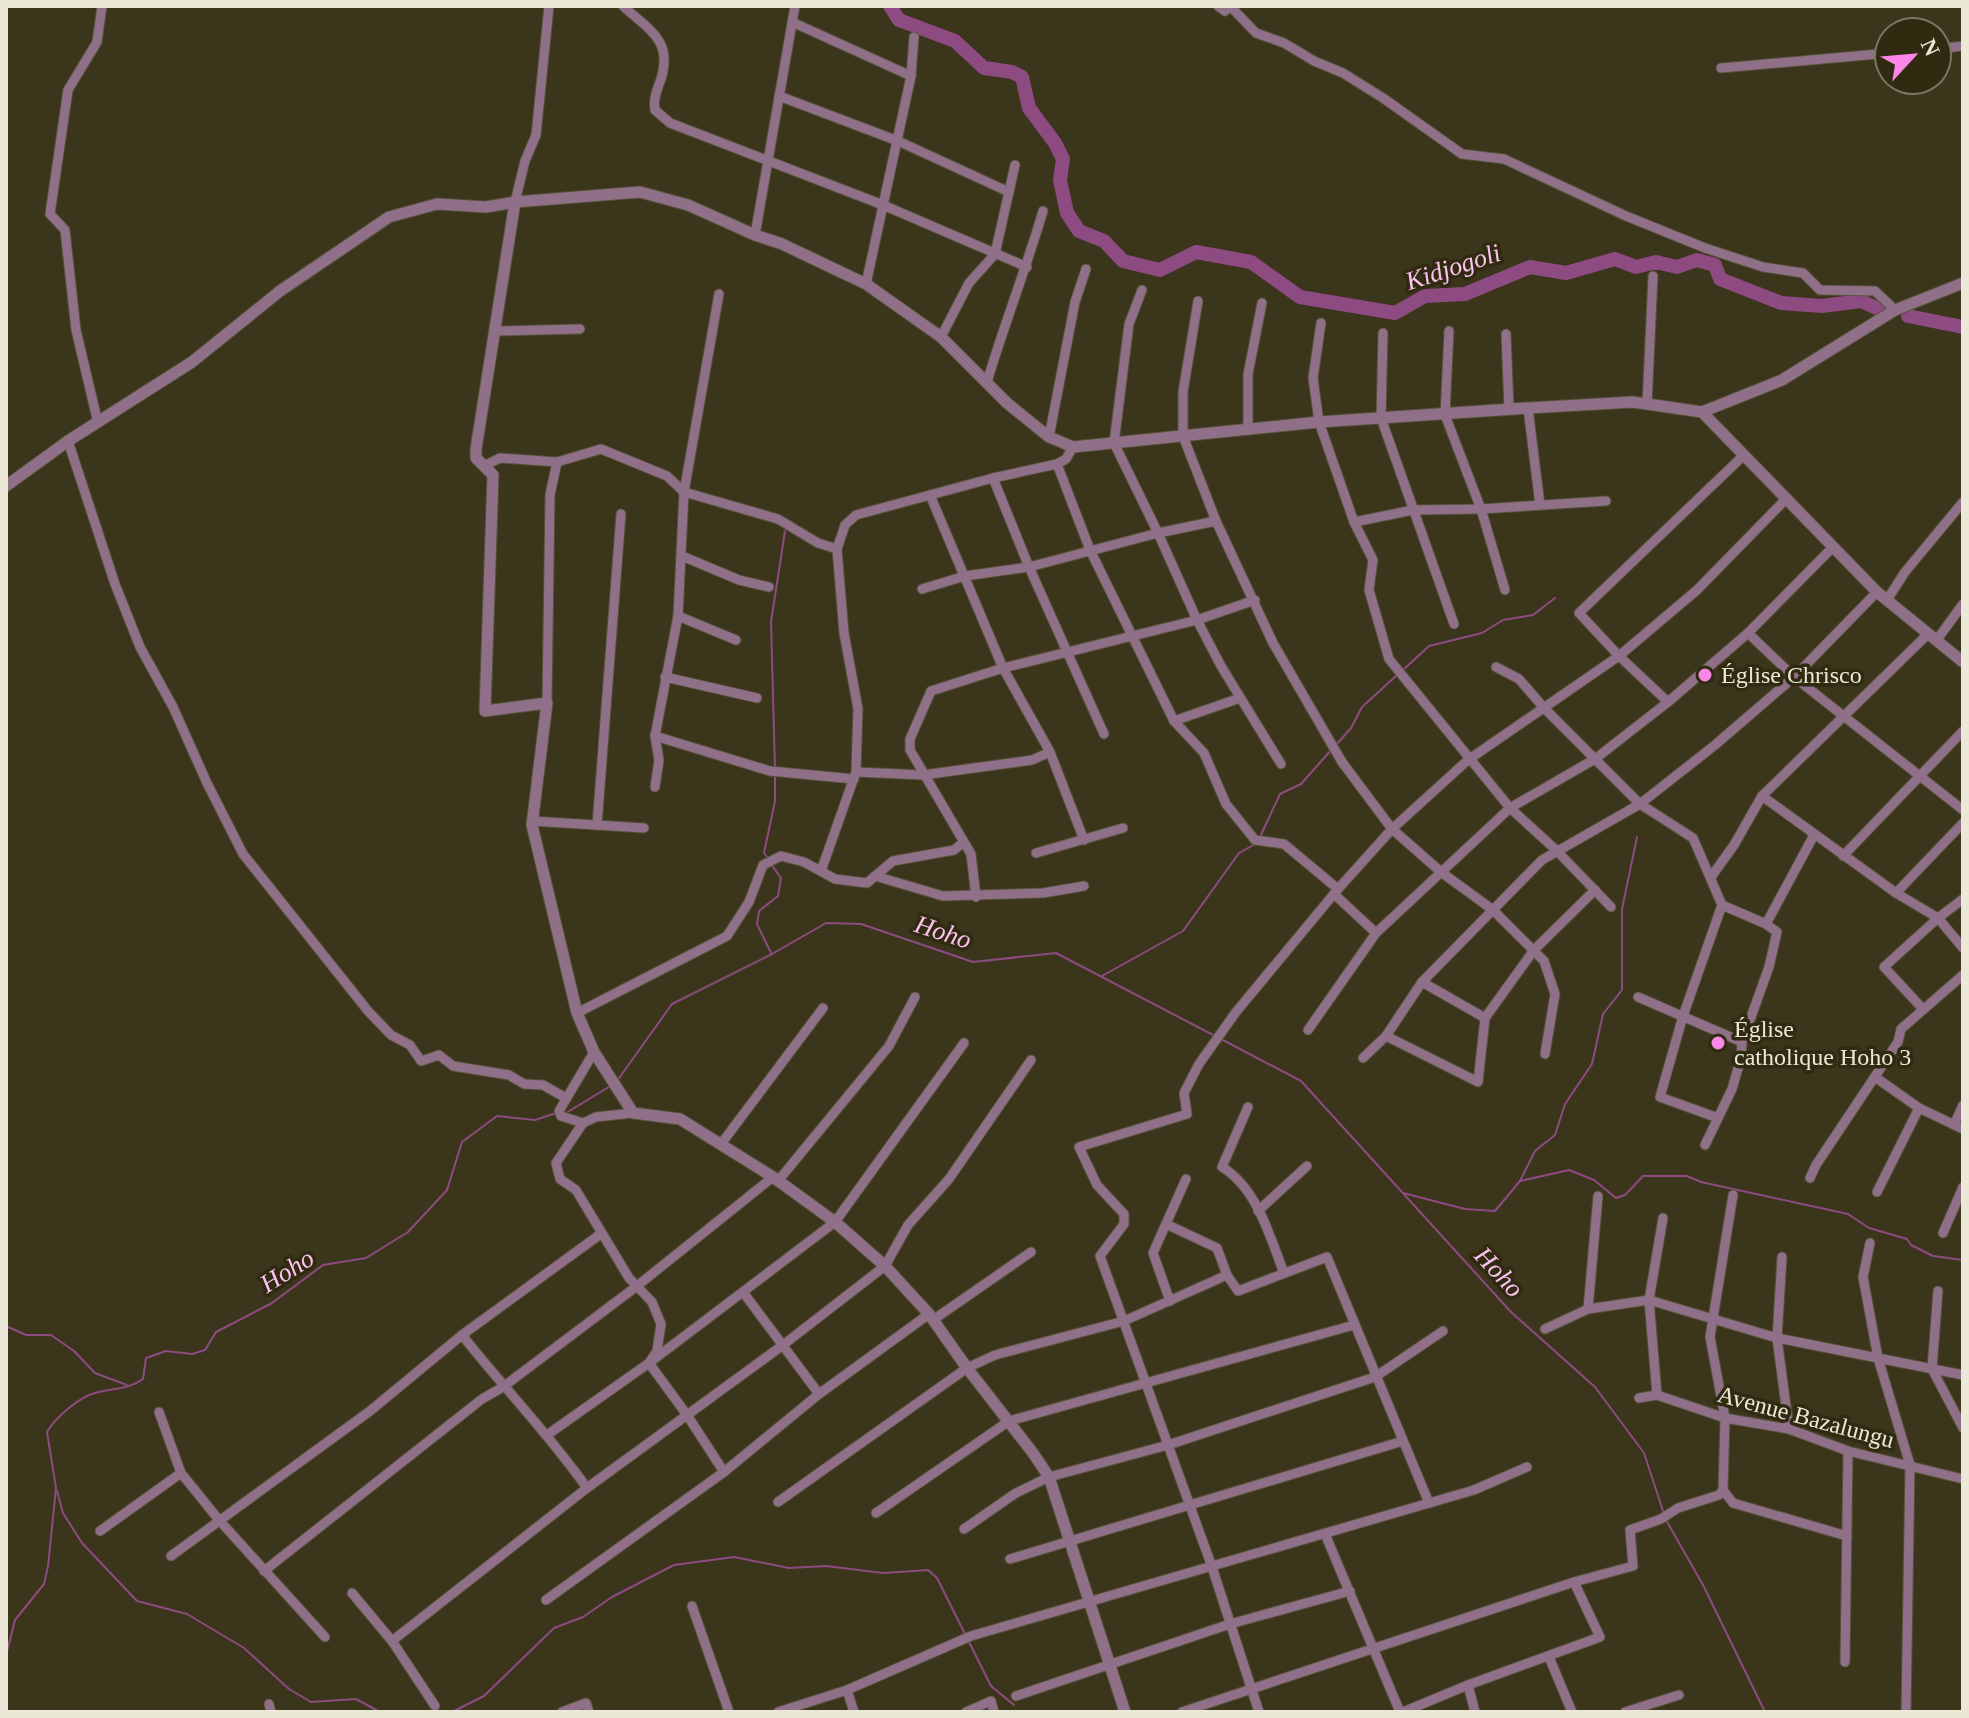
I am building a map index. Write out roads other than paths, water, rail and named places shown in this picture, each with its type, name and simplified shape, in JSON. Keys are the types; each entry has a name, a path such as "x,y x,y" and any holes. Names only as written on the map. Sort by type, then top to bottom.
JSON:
{"street":[{"path":"98,423 76,330 65,230 50,214 68,90 97,42 102,6"},
{"path":"547,703 485,711 493,475 476,458 476,449 515,202 525,161 536,135 549,6"},
{"path":"623,6 660,39 666,59 654,101 655,110 670,123 883,205 1027,267"},
{"path":"755,235 795,6"},
{"path":"1218,6 1225,11 1230,6 1260,35 1284,43 1314,61 1343,73 1462,154 1504,159 1626,216 1705,248 1763,267 1803,273 1820,290 1875,291 1895,310"},
{"path":"792,22 911,76"},
{"path":"866,284 911,76 914,37"},
{"path":"1721,68 1873,54"},
{"path":"779,96 898,141 1009,192"},
{"path":"941,337 969,283 995,254 1015,165"},
{"path":"6,486 68,441 192,362 280,291 389,217 437,204 486,207 640,192 688,205 782,244 866,284 941,337 1049,437 1073,447 1319,422 1633,402 1702,412 1782,380 1895,310 1963,283"},
{"path":"987,382 1043,211"},
{"path":"1049,437 1075,302 1086,269"},
{"path":"1647,404 1653,276"},
{"path":"1142,290 1129,324 1114,443 1197,620 1281,764"},
{"path":"655,787 659,760 655,736 678,616 684,492 719,294"},
{"path":"1198,301 1183,392 1183,436 1216,521 1273,643 1342,762 1392,829 1441,872 1493,910 1544,961 1555,994 1545,1054"},
{"path":"1248,430 1248,374 1262,303"},
{"path":"1321,323 1313,378 1319,422 1354,522 1373,560 1369,590 1389,659 1510,808 1611,907"},
{"path":"496,331 580,329"},
{"path":"1449,331 1445,415 1481,509 1505,590"},
{"path":"1383,333 1381,418 1454,624"},
{"path":"1506,334 1509,409"},
{"path":"1528,408 1540,505"},
{"path":"1702,412 1877,592 1963,662"},
{"path":"68,441 115,584 140,647 173,707 243,854 368,1011 391,1035 410,1045 421,1061 439,1055 453,1066 509,1075 524,1084 543,1085 566,1098"},
{"path":"821,871 855,776 858,709 844,633 837,549 845,525 856,515 1057,464 1066,459 1073,447"},
{"path":"486,465 500,458 557,462 601,449 667,476 684,492 778,519 818,543 837,549"},
{"path":"1668,702 1579,613 1744,455"},
{"path":"557,462 550,495 547,703 532,821 577,1013 594,1052 633,1113"},
{"path":"1057,464 1090,550 1174,721 1204,753 1226,804 1258,840 1284,844 1376,933"},
{"path":"993,478 1104,734"},
{"path":"930,495 1003,668 1050,752 1084,840"},
{"path":"1259,1712 1212,1567 1100,1256 1124,1224 1124,1214 1097,1185 1079,1147 1187,1114 1184,1093 1199,1064 1236,1012 1392,829 1468,760 1619,656 1697,590 1787,498"},
{"path":"1354,522 1413,510 1606,501"},
{"path":"1887,600 1905,572 1963,502"},
{"path":"597,825 621,514"},
{"path":"922,589 965,576 1029,567 1216,521"},
{"path":"1308,1030 1376,933 1510,808 1595,759 1668,702 1748,633 1832,548"},
{"path":"682,556 739,580 769,587"},
{"path":"1363,1058 1386,1036 1422,982 1542,860 1640,804 1715,745 1794,677 1877,592"},
{"path":"976,897 971,854 910,750 910,739 931,691 1003,668 1197,620 1255,600"},
{"path":"1711,877 1734,845 1762,796 1932,637 1963,604"},
{"path":"678,616 736,640"},
{"path":"1748,633 1794,677 1963,810"},
{"path":"1496,667 1519,679 1640,804 1693,838 1722,905 1683,1016 1660,1097 1718,1118"},
{"path":"665,677 757,698"},
{"path":"1174,721 1240,698"},
{"path":"1843,856 1963,731"},
{"path":"655,736 770,771 855,776 923,775 1032,760 1050,752"},
{"path":"1762,796 1896,893 1938,918 1963,948"},
{"path":"532,821 644,828"},
{"path":"1896,893 1963,823"},
{"path":"1036,853 1123,828"},
{"path":"1766,924 1814,835"},
{"path":"577,1013 727,936 749,902 763,865 781,856 804,862 835,879 867,883 893,861 954,850 964,842"},
{"path":"875,876 943,896 1043,893 1084,886"},
{"path":"1386,1036 1478,1082 1485,1018 1534,950 1595,890"},
{"path":"1922,1008 1884,967 1963,899"},
{"path":"1705,1145 1732,1089 1742,1042 1769,967 1777,932 1722,905"},
{"path":"1810,1178 1898,1042 1901,1029 1963,975"},
{"path":"1422,982 1485,1018"},
{"path":"264,1571 482,1399 503,1387 776,1179 889,1046 915,997"},
{"path":"1638,997 1742,1042"},
{"path":"721,1144 823,1008"},
{"path":"547,1435 649,1363 835,1222 964,1043"},
{"path":"583,1123 560,1114 566,1098 594,1052"},
{"path":"392,1641 587,1488 783,1345 885,1266 908,1225 949,1179 1031,1060"},
{"path":"1875,1077 1919,1108 1958,1127 1963,1105"},
{"path":"1248,1107 1222,1167 1236,1175 1258,1211 1284,1273"},
{"path":"1877,1192 1919,1108"},
{"path":"649,1363 657,1351 661,1324 652,1302 629,1278 576,1190 560,1179 556,1163 583,1123 596,1117 633,1113 680,1119 776,1179 835,1222 885,1266 931,1317 1049,1477 1125,1712"},
{"path":"1258,1211 1307,1166"},
{"path":"1170,1301 1153,1253 1186,1179"},
{"path":"1943,1233 1963,1187"},
{"path":"1182,1712 1574,1582 1633,1566 1630,1530 1664,1518 1678,1508 1719,1495 1723,1490 1725,1418 1710,1337 1733,1195"},
{"path":"1588,1309 1598,1196"},
{"path":"1657,1395 1649,1300 1663,1218"},
{"path":"1166,1224 1217,1248 1227,1275 1238,1291 1327,1257 1429,1503"},
{"path":"171,1556 370,1411 462,1335 602,1233"},
{"path":"1870,1243 1863,1277 1878,1358 1910,1465 1908,1712"},
{"path":"546,1600 724,1472 819,1394 1031,1252"},
{"path":"1782,1257 1777,1338 1789,1429"},
{"path":"778,1502 967,1368 995,1355 1124,1321 1227,1275"},
{"path":"1938,1291 1932,1369 1963,1428"},
{"path":"743,1292 819,1394"},
{"path":"1545,1329 1588,1309 1649,1300 1777,1338 1963,1375"},
{"path":"876,1513 1009,1421 1354,1325"},
{"path":"964,1529 1016,1493 1049,1477 1168,1445 1375,1377 1443,1331"},
{"path":"462,1335 503,1387 547,1435 587,1488"},
{"path":"649,1363 724,1472"},
{"name":"Avenue Bazalungu","path":"1639,1398 1657,1395 1725,1418 1789,1429 1848,1451 1963,1479"},
{"path":"159,1412 181,1473 219,1520 325,1637"},
{"path":"1010,1559 1403,1441"},
{"path":"1845,1662 1848,1451"},
{"path":"778,1712 847,1690 967,1638 1474,1490 1527,1467"},
{"path":"100,1531 181,1473"},
{"path":"1723,1490 1733,1503 1847,1536"},
{"path":"1325,1534 1402,1712 1600,1637 1574,1582"},
{"path":"1016,1696 1230,1624 1350,1591"},
{"path":"352,1593 392,1641 435,1706"},
{"path":"692,1606 729,1712"},
{"path":"1549,1657 1572,1712"},
{"path":"1468,1685 1475,1712"},
{"path":"847,1690 854,1712"},
{"path":"1625,1712 1679,1695"},
{"path":"966,1712 991,1701 994,1712"},
{"path":"562,1712 586,1703 589,1712"}],"waterway":[{"name":"Kidjogoli","path":"890,6 899,20 955,41 984,68 1012,72 1022,77 1029,108 1063,159 1060,180 1067,213 1079,231 1104,241 1123,261 1160,270 1196,252 1251,262 1300,297 1395,313 1425,296 1465,294 1530,267 1566,273 1615,259 1636,267 1656,262 1677,267 1697,260 1715,265 1720,279 1781,303 1822,306 1861,301 1883,311"},
{"name":"Kidjogoli","path":"1908,316 1963,327"},
{"path":"775,769 771,622 785,531"},
{"path":"1402,671 1429,646 1482,633 1503,620 1533,615 1555,598"},
{"path":"1336,745 1351,728 1362,707 1397,675"},
{"path":"1260,837 1280,794 1301,784 1332,749"},
{"path":"768,858 764,853 775,801 775,775"},
{"path":"1403,1193 1465,1209 1495,1211 1520,1181 1535,1151 1555,1135 1565,1104 1592,1064 1603,1014 1622,990 1622,909 1637,837"},
{"path":"1102,976 1183,931 1239,853 1257,843"},
{"path":"771,864 781,878 778,896 759,911 757,924 771,953"},
{"name":"Hoho","path":"617,1081 672,1004 826,923 861,924 973,962 1056,953 1215,1036"},
{"name":"Hoho","path":"1221,1039 1301,1081 1511,1312 1595,1387 1644,1453 1664,1514"},
{"name":"Hoho","path":"566,1113 612,1085"},
{"name":"Hoho","path":"6,1656 15,1620 44,1584 56,1488 47,1432 61,1415 89,1395 126,1387 143,1379 146,1358 166,1351 192,1354 205,1350 216,1332 272,1303 323,1265 366,1258 408,1232 447,1190 462,1142 497,1116 535,1120 556,1113"},
{"path":"1520,1181 1569,1170 1594,1180 1616,1198 1625,1195 1643,1176 1687,1176 1701,1182 1848,1214 1869,1228 1907,1239 1911,1245 1933,1256 1963,1260"},
{"name":"Hoho","path":"6,1326 26,1335 51,1335 74,1351 95,1373 127,1385"},
{"path":"57,1491 63,1513 82,1543 137,1601 187,1614 244,1648 289,1689 311,1702 356,1699 380,1712"},
{"name":"Hoho","path":"1666,1520 1703,1585 1765,1712"},
{"path":"452,1712 484,1696 554,1628 583,1617 612,1597 674,1565 734,1557 789,1568 826,1566 883,1573 928,1570 937,1578 966,1636"},
{"path":"969,1642 991,1686 1014,1705"}],"place":[{"name":"Église Chrisco","path":"1705,675"},
{"name":"Église catholique Hoho 3","path":"1718,1043"}]}
